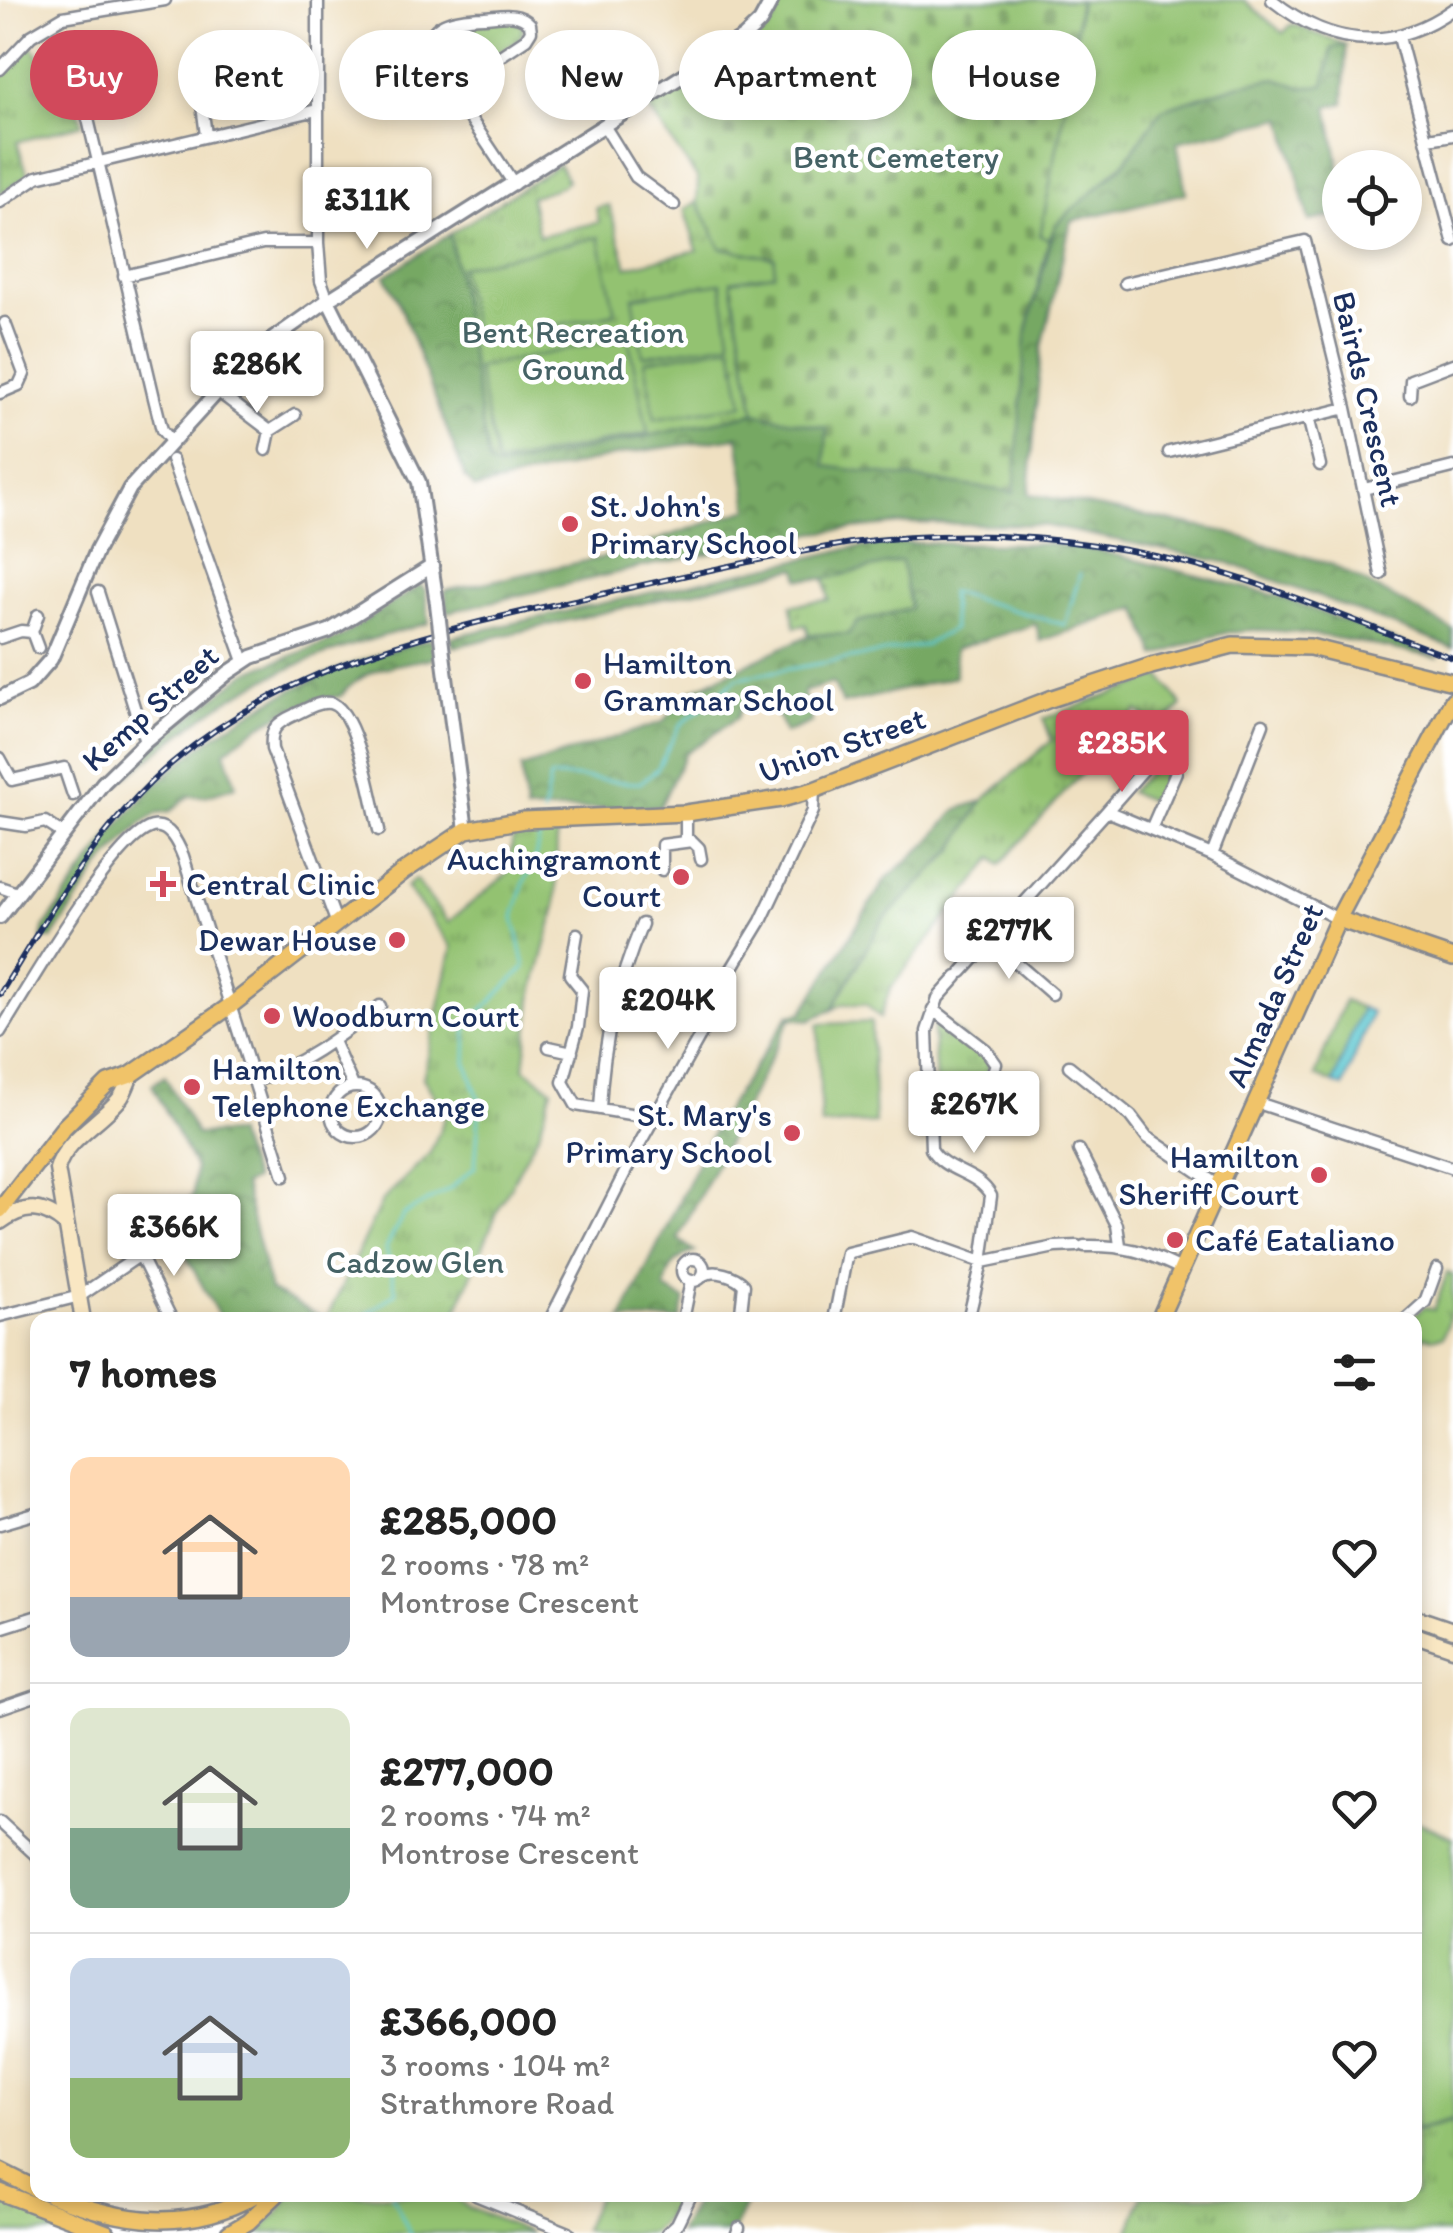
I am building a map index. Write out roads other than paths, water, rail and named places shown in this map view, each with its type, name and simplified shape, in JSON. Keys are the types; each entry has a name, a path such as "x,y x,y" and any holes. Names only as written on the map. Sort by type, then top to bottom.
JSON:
{"main road":[{"name":"Union Street","path":"0,1210 86,1102 108,1083 131,1074 230,1006 414,864 466,830 524,820 686,814 781,799 814,790 1050,699 1233,645 1310,647 1453,682"},
{"name":"Almada Street","path":"1162,1312 1338,919 1453,700"},
{"path":"1338,919 1453,958"},
{"path":"82,1312 57,1183 60,1160 122,1096 131,1074"},
{"path":"0,1222 21,1209 34,1207 66,1225"},
{"path":"1422,1619 1453,1630"},
{"path":"1422,1637 1453,1648"},
{"path":"0,2171 30,2186"},
{"path":"0,2192 107,2233"},
{"path":"70,2202 133,2226 166,2231 215,2222 244,2202"},
{"path":"229,2233 248,2222 269,2202"}],"street":[{"path":"0,69 31,36 88,6 165,0"},
{"path":"317,30 318,0"},
{"path":"0,698 18,692 42,671 62,638 77,596 130,488 252,354 328,300 744,38 760,22 772,0"},
{"path":"1272,0 1302,21 1356,40 1399,36 1436,22 1453,9"},
{"path":"516,16 530,24 526,39 451,88 428,50 438,27 454,18 516,16"},
{"path":"1399,36 1453,241"},
{"path":"87,120 162,430 171,440"},
{"path":"204,120 206,136"},
{"path":"0,202 37,177 274,120"},
{"path":"316,120 321,281 419,482 466,830"},
{"path":"472,120 514,184"},
{"path":"605,127 636,176 674,206"},
{"path":"1428,139 1453,135"},
{"name":"Bairds Crescent","path":"1124,283 1305,241 1381,574"},
{"path":"124,276 263,243 318,243"},
{"path":"0,393 19,385 24,374 5,323"},
{"path":"1410,396 1410,380 1453,364"},
{"path":"216,390 270,431"},
{"path":"1169,452 1346,408"},
{"path":"266,450 270,431 295,415"},
{"path":"1308,417 1320,465"},
{"path":"172,460 244,661"},
{"path":"1364,489 1453,467"},
{"name":"Kemp Street","path":"0,917 102,783 145,742 244,661 329,631 432,566"},
{"path":"98,592 145,742"},
{"path":"38,615 32,632 38,648"},
{"path":"0,638 21,631 32,632"},
{"path":"337,924 272,750 270,734 276,725 316,705 329,702 342,708 352,726 379,830"},
{"path":"1212,855 1263,724"},
{"path":"970,1312 991,1196 979,1182 942,1163 931,1149 928,1031 933,1009 959,974 1151,761 1163,756 1173,763 1176,772 1150,829"},
{"path":"0,758 12,780 64,768 73,795"},
{"path":"554,1312 705,1026 722,986 760,921 813,811 814,790"},
{"path":"1107,810 1212,855 1338,919"},
{"path":"686,814 686,842"},
{"path":"0,822 26,826 45,822 62,833"},
{"path":"0,1032 106,870 141,833 156,826 167,831 182,856 284,1176"},
{"path":"662,870 662,845 696,844 701,859"},
{"path":"0,886 17,893"},
{"path":"600,1108 602,1062 612,1010 642,924"},
{"path":"577,934 570,975 582,990 563,1082 570,1100 576,1105 654,1118"},
{"path":"992,940 1052,994"},
{"path":"256,1081 278,1073 333,1041 380,1006"},
{"path":"930,1098 982,1090 990,1082 996,1064 986,1050 933,1009"},
{"path":"333,1041 353,1086"},
{"path":"549,1048 572,1052"},
{"path":"1070,1066 1131,1116 1147,1137 1219,1186"},
{"path":"353,1086 370,1090 380,1104 374,1130 359,1137 342,1133 331,1119 332,1102 344,1089 353,1086"},
{"path":"1255,1102 1451,1166"},
{"path":"1079,1150 1117,1226 1120,1246"},
{"path":"836,1312 848,1254 912,1237 982,1262 1055,1247 1120,1246 1141,1250 1181,1269"},
{"path":"0,1316 80,1296 140,1255 168,1312"},
{"path":"692,1281 682,1272 688,1260 701,1263 702,1275"},
{"path":"1413,1312 1424,1302 1437,1269"},
{"path":"685,1312 692,1281 710,1272 729,1276 744,1286 741,1312"},
{"path":"0,1524 30,1515"},
{"path":"0,1628 30,1619"},
{"path":"0,1708 30,1699"},
{"path":"0,1822 30,1849"},
{"path":"493,2202 569,2233"},
{"path":"667,2233 677,2224 688,2202"}],"water":[{"path":"1362,1008 1372,1012 1343,1087 1333,1083"}],"waterway":[{"path":"543,814 550,777 640,783 658,768 680,725 738,678 925,645 953,629 950,592 1065,625 1080,574"},
{"path":"370,1312 396,1292 386,1248 403,1215 451,1188 475,1167 480,1102 466,1062 467,1026 525,967 514,917 535,859 541,827"},
{"path":"395,2202 410,2233"}],"railway":[{"path":"0,994 77,872 121,814 172,763 219,728 320,673 429,636 541,607 851,543 1001,536 1100,546 1197,566 1271,589 1453,658"}],"place":[{"name":"St. John's Primary School","path":"570,524"},
{"name":"Hamilton Grammar School","path":"583,681"},
{"name":"Auchingramont Court","path":"681,877"},
{"name":"Central Clinic","path":"163,884"},
{"name":"Dewar House","path":"397,940"},
{"name":"Woodburn Court","path":"272,1016"},
{"name":"Hamilton Telephone Exchange","path":"192,1087"},
{"name":"St. Mary's Primary School","path":"792,1133"},
{"name":"Hamilton Sheriff Court","path":"1319,1175"},
{"name":"Café Eataliano","path":"1175,1240"}],"park label":[{"name":"Bent Cemetery","path":"896,157"},
{"name":"Bent Recreation Ground","path":"573,350"},
{"name":"Cadzow Glen","path":"415,1262"}]}
